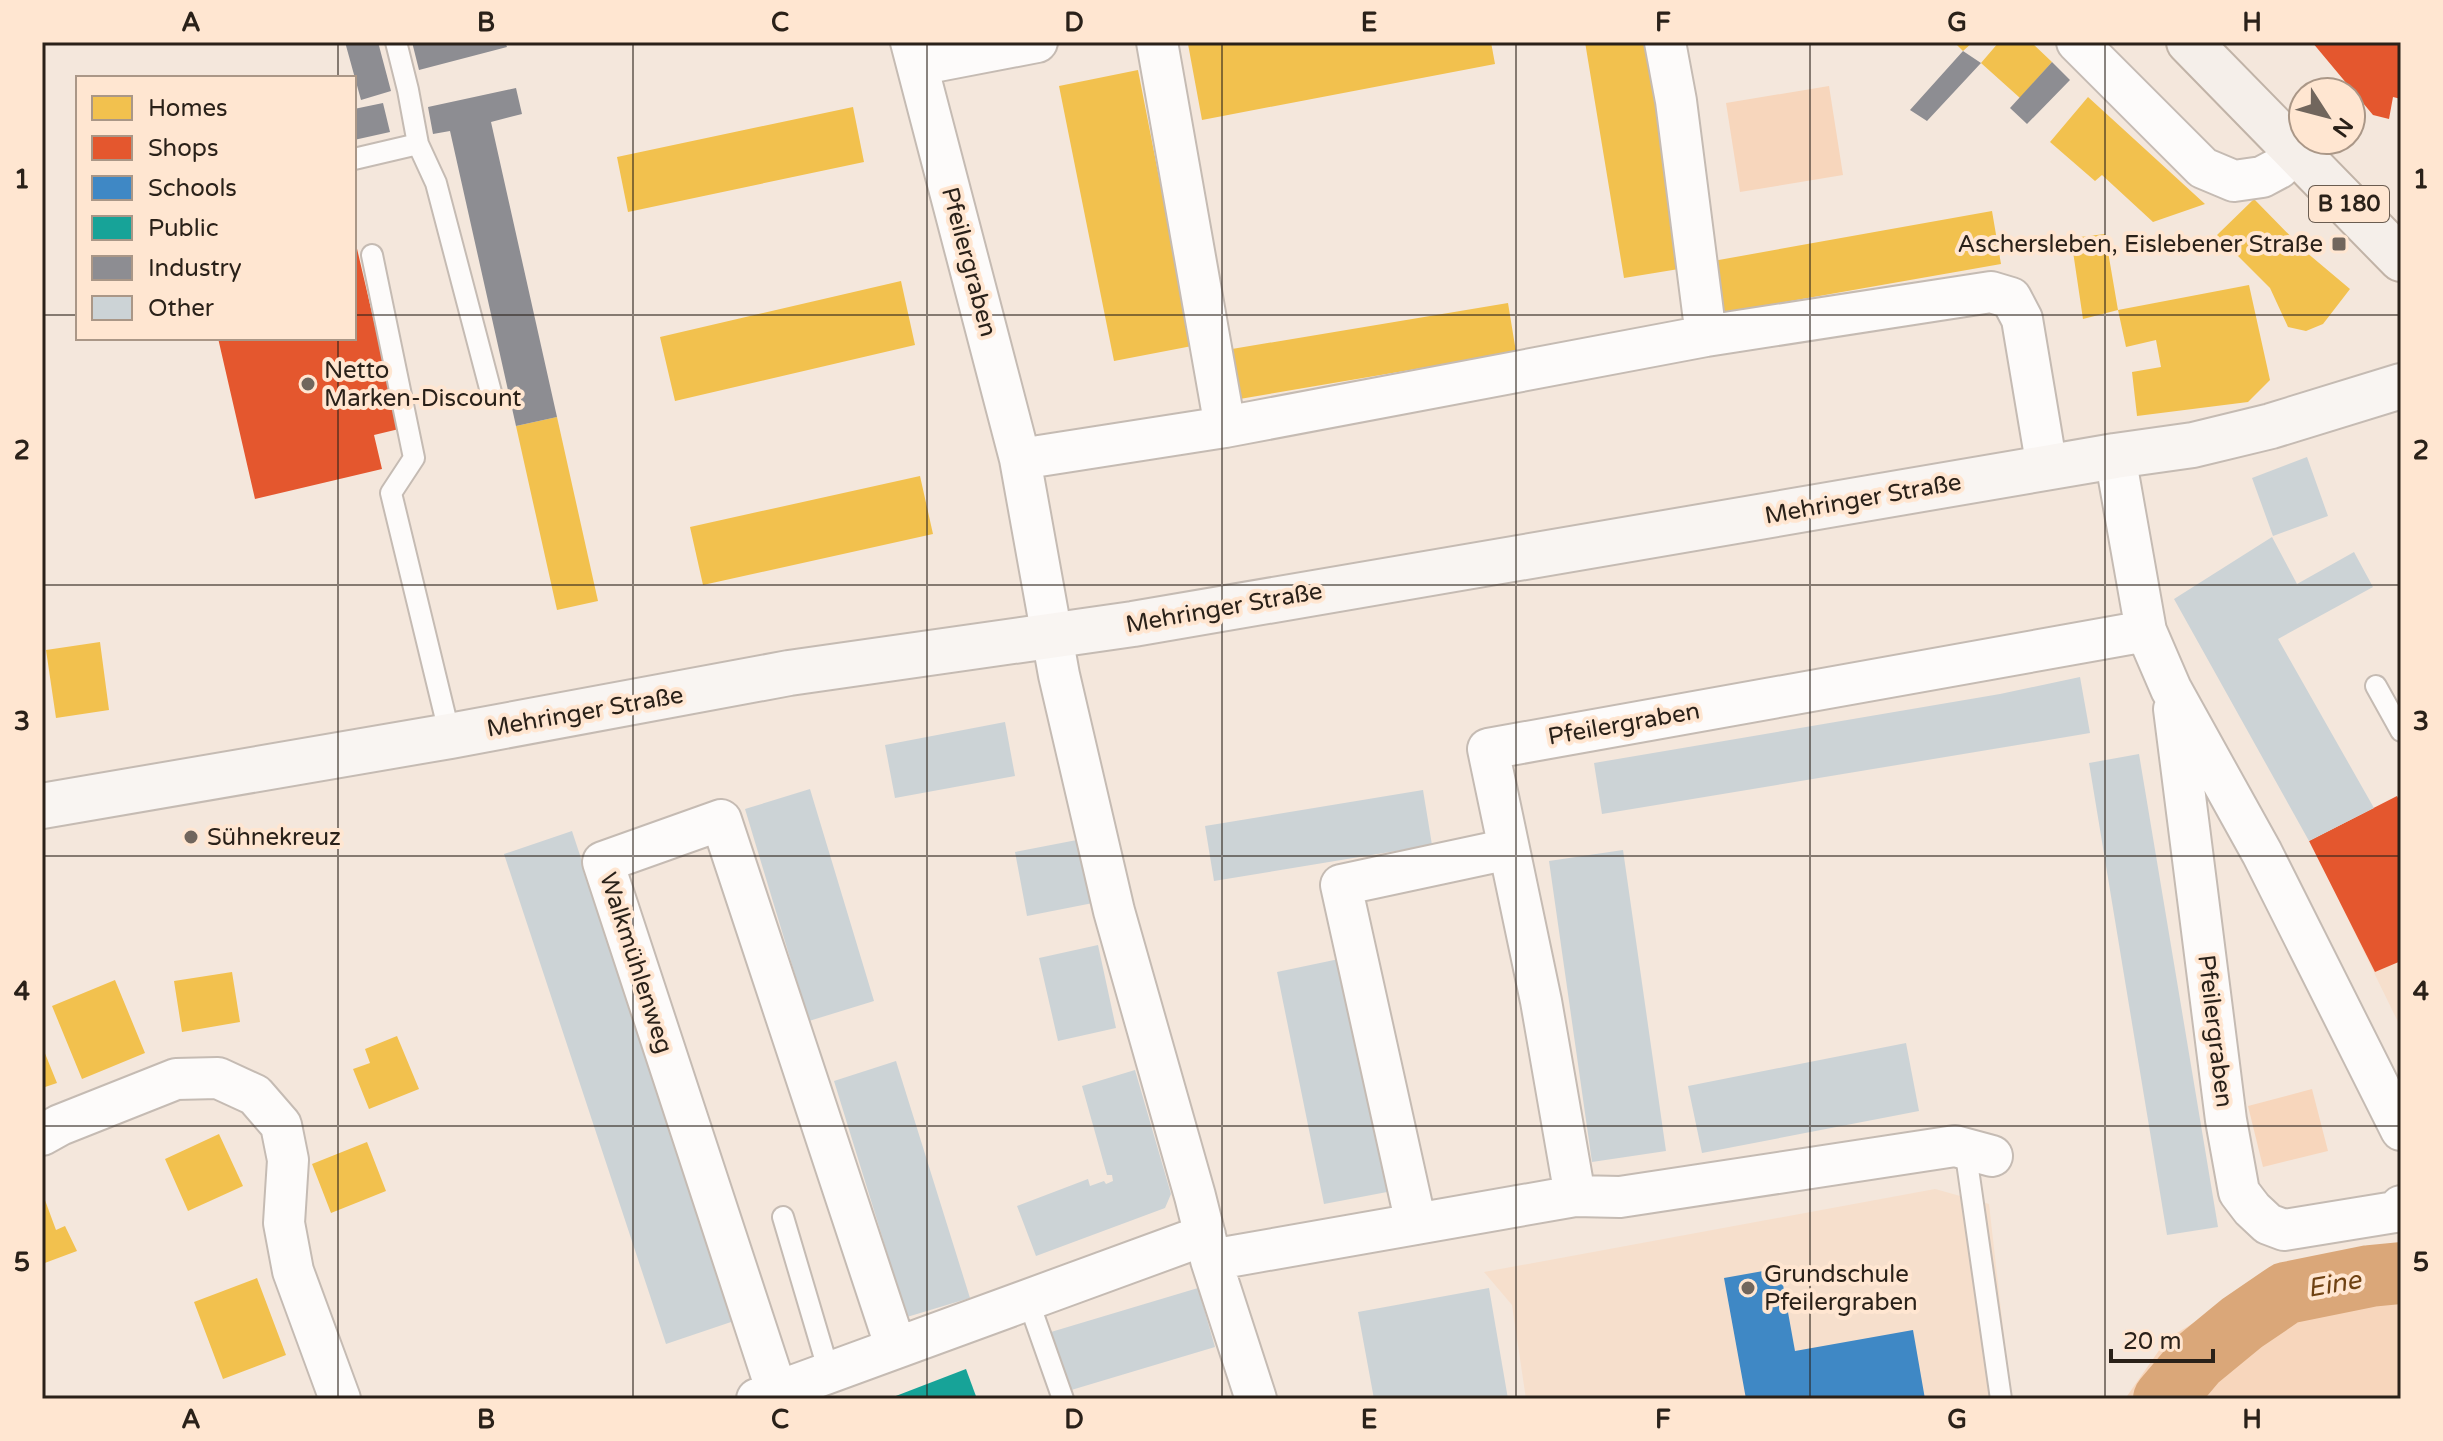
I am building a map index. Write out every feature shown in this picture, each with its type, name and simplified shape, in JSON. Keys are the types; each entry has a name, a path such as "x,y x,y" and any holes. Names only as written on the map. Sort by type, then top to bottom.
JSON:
{"main road":[{"name":"B 180","path":"2189,42 2287,143"},
{"name":"B 180","path":"2300,156 2401,259"},
{"name":"Mehringer Straße","path":"42,806 450,736 789,673 1052,636 2193,445 2401,386"}],"street":[{"name":"Pfeilergraben","path":"1037,42 914,54 1020,459 1061,688 1114,911 1208,1248 1256,1399"},
{"path":"1157,42 1225,427"},
{"path":"1665,42 1676,101 1706,336"},
{"path":"2077,42 2203,168 2234,181 2262,177 2279,168 2290,156"},
{"path":"1020,459 1225,427 1706,336 1991,292 2011,298 2022,319 2047,468"},
{"path":"2115,456 2146,631"},
{"name":"Pfeilergraben","path":"1575,1196 1541,1001 1488,749 2146,631 2171,689 2262,853 2401,1130"},
{"name":"Pfeilergraben","path":"2171,689 2226,1120 2239,1192 2268,1224 2284,1230 2395,1212 2401,1206"},
{"name":"Walkmühlenweg","path":"896,1348 721,820 603,862 767,1395 1028,1300 1208,1248"},
{"path":"1416,1224 1341,885 1509,849"},
{"path":"42,1135 176,1079 218,1078 255,1095 281,1125 288,1160 284,1223 293,1271 340,1399"},
{"path":"1208,1248 1416,1224 1575,1196 1620,1197 1955,1146 1978,1152"}],"lane":[{"path":"396,42 418,144 436,183 492,396"},
{"path":"356,159 418,144"},
{"path":"372,255 414,458 391,493 450,736"},
{"path":"2376,686 2401,731"},
{"path":"1978,1152 2001,1399"},
{"path":"783,1217 829,1372"},
{"path":"1028,1300 1063,1399"}],"shaded area":[{"path":"1829,86 1843,175 1740,192 1726,103"},
{"path":"2401,871 2401,1028 2339,901"},
{"path":"2312,1089 2328,1151 2263,1167 2248,1106"},
{"name":"Grundschule Pfeilergraben","path":"1935,1189 1989,1204 2011,1399 1526,1399 1512,1305 1484,1272"},
{"path":"2401,1272 2401,1399 2125,1399 2167,1339 2273,1275"}],"building: Homes":[{"path":"1491,42 1495,64 1202,120 1188,44"},
{"path":"1585,42 1655,42 1691,267 1624,278"},
{"path":"1954,42 1973,42 1963,51"},
{"path":"1999,42 2031,42 2052,62 2020,98 1981,63"},
{"path":"1138,70 1192,346 1114,361 1059,86"},
{"path":"2088,97 2205,204 2153,222 2102,175 2095,181 2050,142"},
{"path":"853,107 864,162 628,212 617,157"},
{"path":"2254,199 2306,252 2350,289 2323,324 2306,331 2288,327 2270,288 2217,235"},
{"path":"1992,211 2001,264 1711,315 1702,263"},
{"path":"2105,234 2118,310 2083,319 2071,238"},
{"path":"901,281 915,345 675,401 660,337"},
{"path":"2249,285 2270,380 2248,402 2137,416 2132,372 2161,367 2156,340 2126,347 2118,310"},
{"path":"1508,303 1516,352 1228,401 1220,351"},
{"path":"557,417 598,601 557,610 516,426"},
{"path":"920,476 933,534 703,585 690,527"},
{"path":"100,642 109,710 56,718 46,650"},
{"path":"232,972 240,1022 182,1032 174,981"},
{"path":"115,980 145,1053 82,1079 52,1006"},
{"path":"397,1036 419,1089 369,1109 353,1069 370,1063 365,1049"},
{"path":"42,1046 57,1083 42,1088"},
{"path":"219,1134 243,1186 188,1211 165,1159"},
{"path":"367,1142 386,1191 331,1213 312,1164"},
{"path":"42,1192 56,1230 65,1226 77,1251 42,1264"},
{"path":"257,1278 286,1355 223,1379 194,1302"}],"building: Shops":[{"path":"2312,42 2401,42 2401,99 2393,97 2389,119 2373,115 2367,108 2367,76 2340,76"},
{"name":"Netto Marken-Discount","path":"356,244 399,429 374,435 382,469 255,499 218,340 356,340"},
{"path":"2397,796 2401,804 2401,961 2375,972 2309,841"}],"building: Schools":[{"name":"Grundschule Pfeilergraben","path":"1780,1268 1795,1351 1913,1330 1925,1399 1746,1399 1724,1278"}],"building: Public":[{"path":"966,1369 977,1399 888,1399"}],"building: Industry":[{"path":"345,42 378,42 391,91 361,100"},
{"path":"412,42 505,42 507,47 419,70"},
{"path":"1963,51 1981,63 1927,121 1910,110"},
{"path":"2052,62 2070,80 2027,124 2010,108"},
{"path":"516,88 522,114 491,122 557,417 516,426 450,131 433,134 428,107"},
{"path":"383,103 390,132 356,140 356,109"}],"building: Other":[{"path":"2307,457 2328,516 2273,536 2252,478"},
{"path":"2272,537 2297,584 2354,552 2373,587 2278,639 2374,808 2309,841 2174,599"},
{"path":"2080,677 2090,733 1602,814 1594,763 2000,694"},
{"path":"1005,722 1015,776 895,798 885,745"},
{"path":"2139,754 2218,1227 2167,1235 2089,763"},
{"path":"810,789 874,1001 809,1021 745,809"},
{"path":"1423,790 1432,845 1214,881 1205,826"},
{"path":"572,831 734,1321 666,1344 504,854"},
{"path":"1082,839 1093,903 1027,916 1015,852"},
{"path":"1623,850 1666,1151 1592,1162 1549,861"},
{"path":"1098,945 1116,1028 1058,1041 1039,958"},
{"path":"1339,959 1387,1192 1324,1204 1277,972"},
{"path":"1906,1043 1919,1111 1702,1153 1688,1086"},
{"path":"896,1061 970,1298 907,1317 834,1081"},
{"path":"1135,1070 1171,1194 1165,1208 1036,1256 1017,1206 1088,1179 1090,1186 1113,1181 1112,1175 1107,1175 1082,1086"},
{"path":"1198,1288 1215,1347 1068,1391 1051,1332"},
{"path":"1489,1288 1508,1399 1374,1399 1358,1312"}],"waterway":[{"name":"Eine","path":"2164,1399 2197,1360 2242,1323 2286,1293 2401,1273"}],"place":[{"name":"Aschersleben, Eislebener Straße","path":"2339,244"},
{"name":"Netto Marken-Discount","path":"308,384"},
{"name":"Sühnekreuz","path":"191,837"},
{"name":"Grundschule Pfeilergraben","path":"1748,1288"}]}
